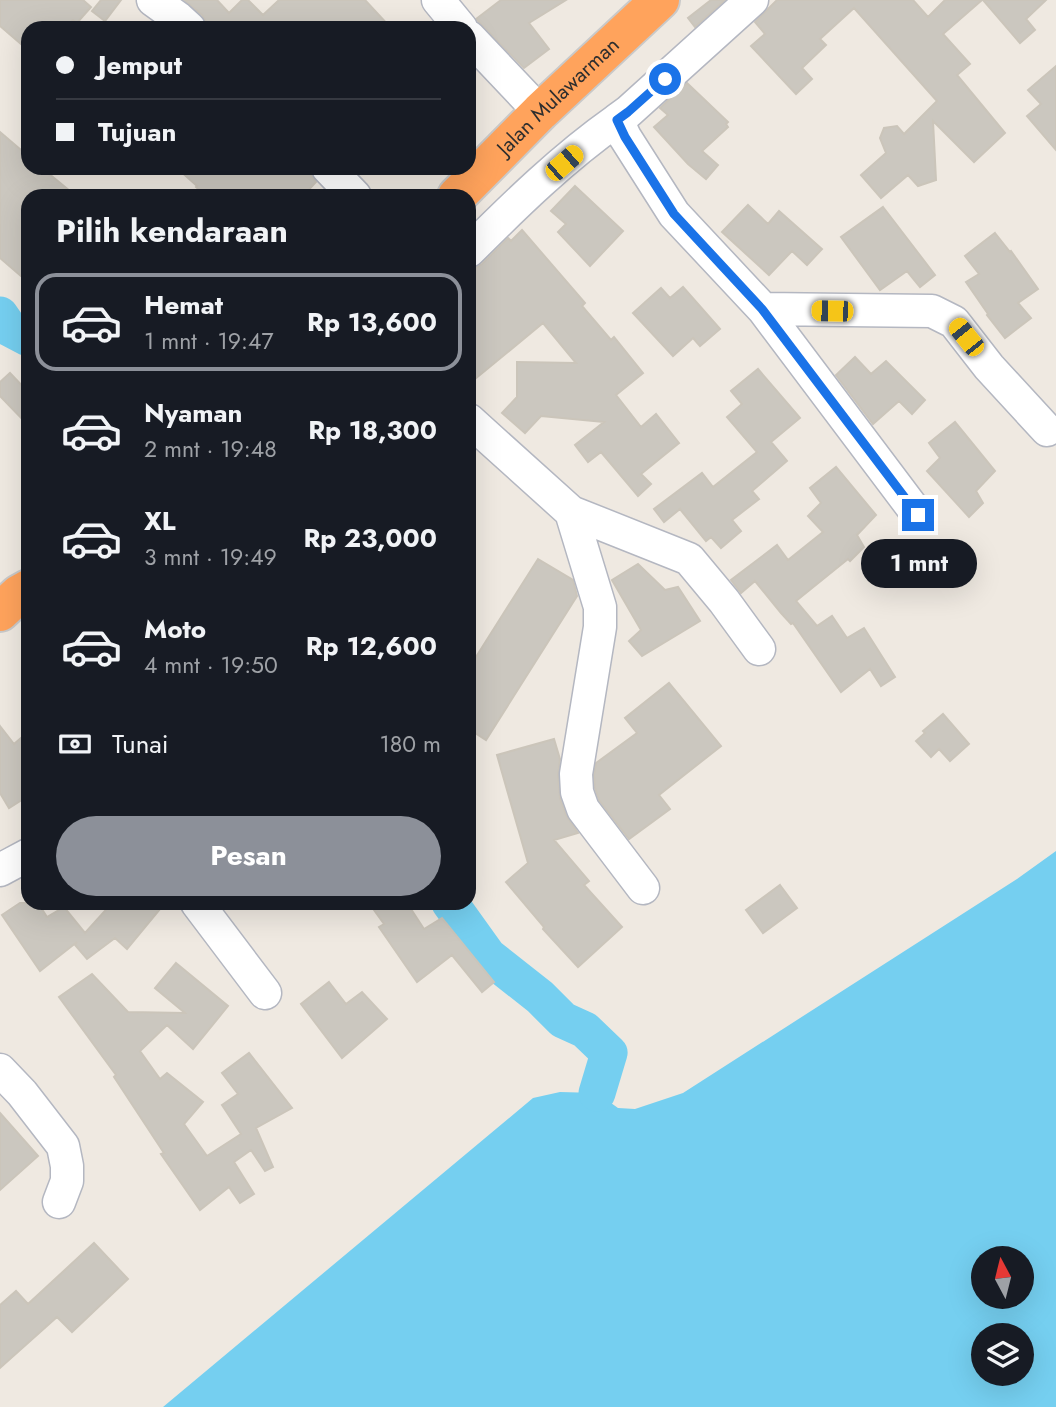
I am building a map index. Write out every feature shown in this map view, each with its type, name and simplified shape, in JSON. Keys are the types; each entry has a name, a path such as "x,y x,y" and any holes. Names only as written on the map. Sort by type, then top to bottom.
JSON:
{"highway":[{"name":"Jalan Mulawarman","path":"464,189 540,112 660,0"}],"street":[{"path":"153,0 181,21"},
{"path":"438,0 455,21"},
{"path":"476,244 554,172 628,112 752,0"},
{"path":"476,44 540,112"},
{"path":"617,120 674,214 762,309 918,515"},
{"path":"335,175 348,189"},
{"path":"762,309 932,311 954,322 989,367 1047,430"},
{"path":"476,426 571,512 689,559 759,649"},
{"path":"571,512 600,607 600,627 576,774 577,792 583,809 643,888"},
{"path":"0,870 21,859"},
{"path":"202,910 265,993"},
{"path":"0,1070 22,1093 63,1146 67,1181 59,1202"}],"water":[{"path":"1056,851 1056,1407 163,1407 533,1098 560,1092 597,1093 618,1108 635,1109 683,1093 1017,879"}],"building":[{"path":"0,0 83,0 91,7 79,21 21,21 21,44 0,26"},
{"path":"101,0 121,0 105,21 92,11"},
{"path":"184,0 217,0 229,13 242,0 248,0 263,15 279,0 365,0 384,21 205,21"},
{"path":"501,0 566,0 529,23 549,49 524,68 476,19"},
{"path":"711,0 725,0 695,27 688,18"},
{"path":"777,0 913,0 928,17 945,0 982,0 943,34 970,64 957,75 1005,133 974,162 933,121 936,180 918,186 908,175 881,198 861,175 886,153 880,138 884,128 897,126 904,134 937,101 854,8 820,39 826,45 802,68 812,79 796,94 751,46 765,34 755,22"},
{"path":"983,0 1046,0 1026,19 1035,30 1020,43"},
{"path":"1056,66 1056,150 1027,116 1041,104 1028,90"},
{"path":"687,83 728,122 728,127 702,151 718,165 706,179 688,164 654,127 668,115 660,108"},
{"path":"0,132 21,150 21,175 50,175 68,189 21,189 21,276 0,258"},
{"path":"185,175 311,175 316,182 310,189 198,189"},
{"path":"575,186 623,231 590,266 558,232 566,224 551,211"},
{"path":"748,205 768,224 779,211 822,249 807,265 792,251 769,275 722,232"},
{"path":"883,207 935,275 920,287 907,271 880,290 841,237"},
{"path":"522,230 585,303 582,306 611,340 614,337 643,373 616,395 641,427 656,414 679,443 641,474 651,484 638,496 601,452 588,462 575,445 604,422 541,416 525,433 502,413 517,397 517,362 576,363 543,323 476,378 476,268 508,238 511,241"},
{"path":"995,233 1038,289 1018,303 1031,318 1005,338 966,282 979,274 965,256"},
{"path":"683,287 720,329 700,346 693,338 673,356 633,313 661,288 670,298"},
{"path":"855,357 871,374 886,361 925,400 912,414 899,401 873,424 836,375"},
{"path":"758,369 800,418 771,442 787,461 752,491 759,499 732,520 741,531 721,548 711,537 706,541 680,509 664,522 654,509 702,473 713,487 757,452 727,417 742,404 731,391"},
{"path":"10,373 21,385 21,418 0,396 0,382"},
{"path":"955,422 995,471 976,491 983,503 969,517 927,471 940,458 929,443"},
{"path":"836,467 876,515 857,535 864,547 850,561 848,559 796,601 817,626 832,616 847,638 864,628 895,677 881,686 870,669 841,692 793,623 781,613 755,581 741,593 731,580 777,545 788,560 823,532 808,516 821,503 810,488"},
{"path":"538,559 573,580 577,596 486,740 476,734 476,657"},
{"path":"638,564 665,590 678,587 700,621 642,656 629,641 641,630 612,580"},
{"path":"669,683 721,746 659,795 670,809 629,839 599,800 595,788 596,763 637,733 625,718"},
{"path":"943,714 969,744 950,761 939,749 931,757 916,741 925,733 923,731"},
{"path":"0,726 14,744 21,738 21,800 9,808 0,793"},
{"path":"554,739 560,759 560,798 566,815 578,833 554,840 589,881 584,885 622,927 578,967 543,929 506,882 528,863 497,755"},
{"path":"780,885 797,908 763,933 746,910"},
{"path":"20,903 21,910 42,910 47,917 59,910 66,910 85,933 106,910 159,910 127,949 115,938 87,959 75,945 77,942 40,971 2,915"},
{"path":"374,910 412,910 424,929 442,918 494,982 482,992 452,955 417,982 379,927 384,924"},
{"path":"176,963 228,1006 193,1049 167,1025 140,1051 160,1079 167,1073 203,1102 184,1124 207,1156 241,1134 222,1105 238,1094 222,1073 249,1053 292,1108 256,1128 273,1167 265,1171 251,1150 234,1162 254,1194 240,1203 229,1187 200,1210 161,1154 164,1153 114,1077 116,1075 59,997 92,974 128,1012 185,1013 155,988"},
{"path":"329,982 346,1004 362,992 387,1019 342,1058 301,1004"},
{"path":"0,1113 38,1156 0,1190"},
{"path":"94,1243 128,1279 72,1332 57,1317 0,1368 0,1305 16,1291 28,1304"}],"waterway":[{"path":"0,315 9,328 21,334"},
{"path":"455,910 488,956 540,997 563,1020 585,1030 609,1053 597,1093"}],"route":[{"path":"665,79 617,120 625,137 674,214 762,309 918,515"}]}
